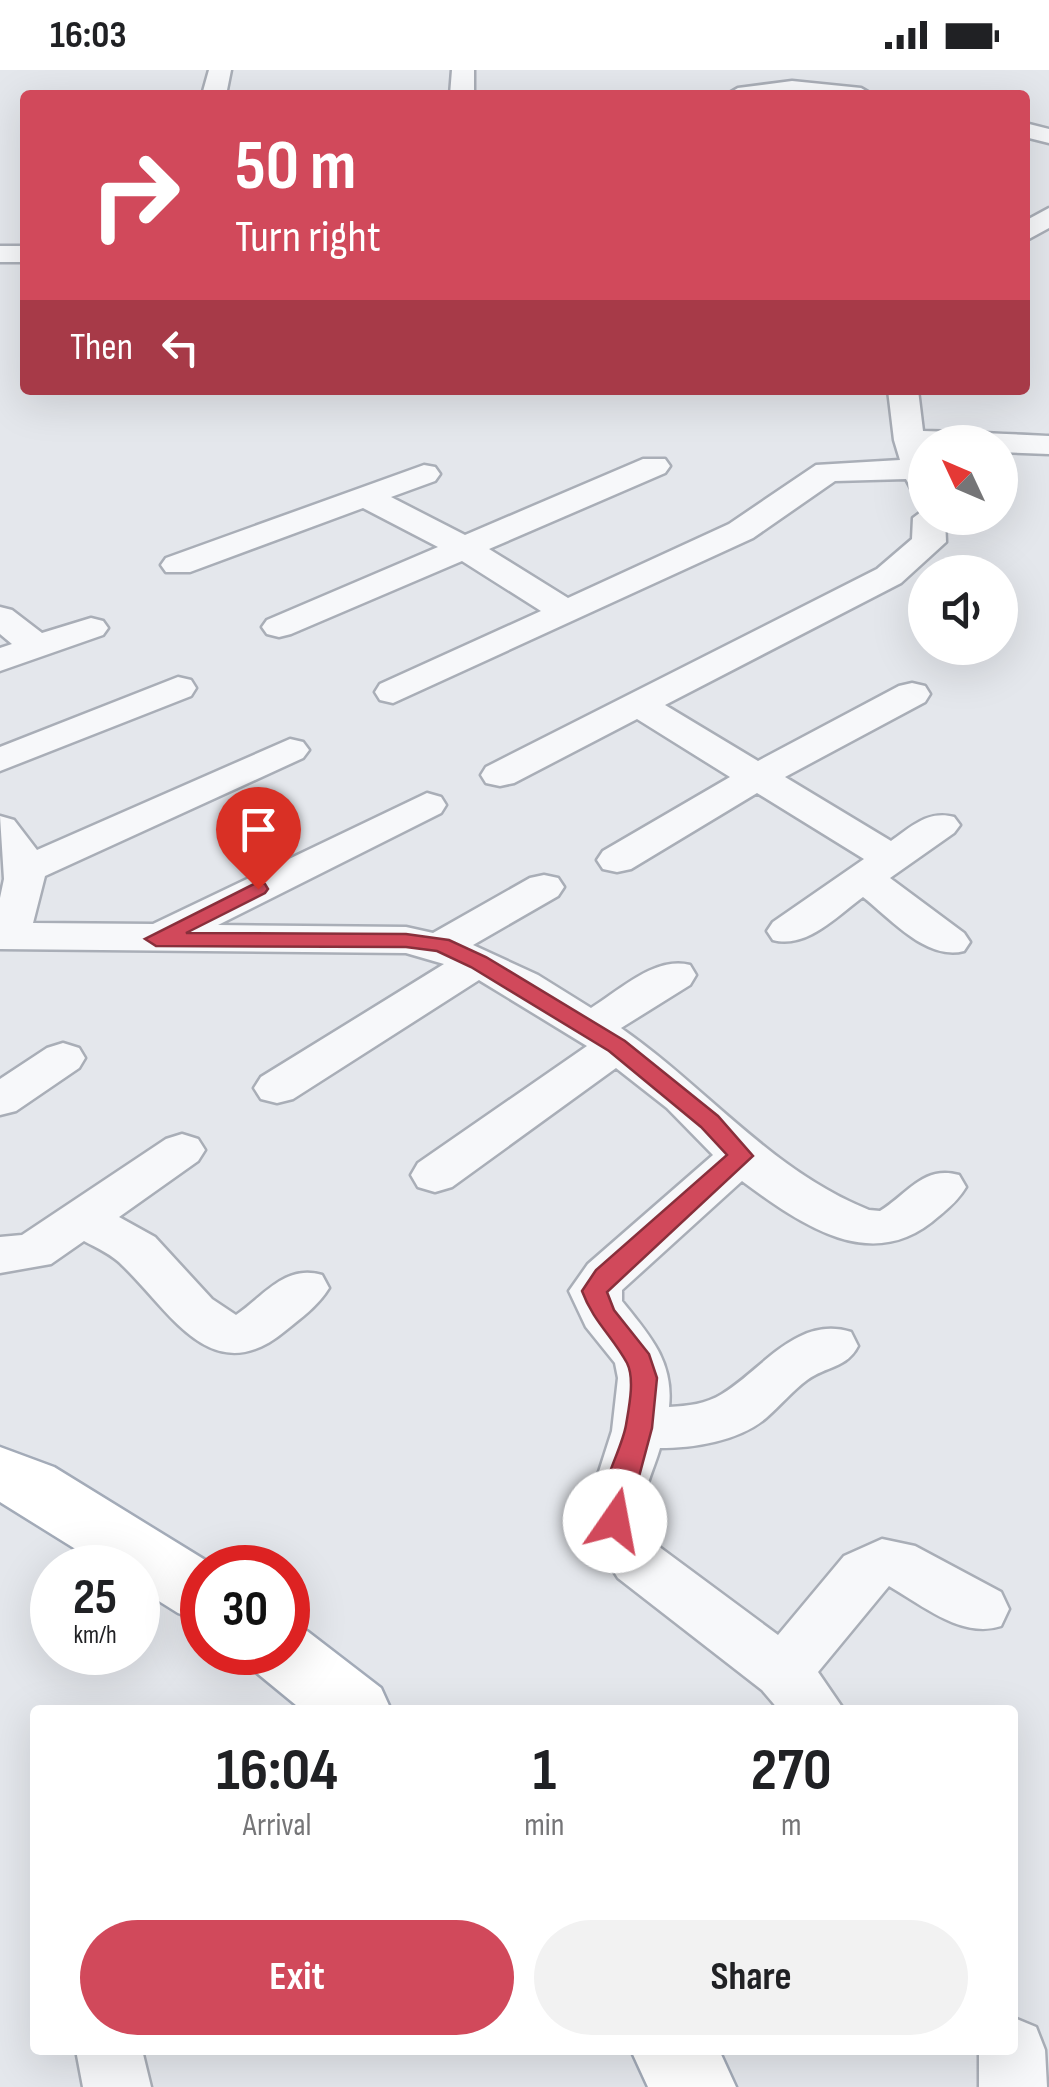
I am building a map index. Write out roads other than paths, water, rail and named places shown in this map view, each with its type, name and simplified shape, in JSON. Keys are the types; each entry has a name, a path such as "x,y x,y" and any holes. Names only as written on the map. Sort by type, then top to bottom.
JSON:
{"main road":[{"path":"0,1474 31,1486 180,1579"},
{"path":"310,1674 349,1705"},
{"path":"675,2055 695,2087"}],"street":[{"path":"769,90 805,90"},
{"path":"904,395 910,425"},
{"path":"1018,444 1049,445"},
{"path":"279,627 654,466"},
{"path":"393,692 758,522 826,472 908,466"},
{"path":"178,566 424,474"},
{"path":"363,496 465,548 567,612"},
{"path":"500,775 889,576 929,542 929,535"},
{"path":"0,618 38,648"},
{"path":"0,660 91,628"},
{"path":"0,760 178,688"},
{"path":"617,860 759,776 912,694"},
{"path":"638,704 759,776 878,869 949,942"},
{"path":"26,870 290,750"},
{"path":"156,939 427,805"},
{"path":"788,932 940,826"},
{"path":"0,828 21,849 26,870 4,936 406,940 460,953 603,1037 710,1122 741,1156 864,1228 877,1229 903,1220 942,1187"},
{"path":"277,1088 544,887"},
{"path":"435,1175 675,975"},
{"path":"0,1100 63,1058"},
{"path":"0,1254 34,1251 182,1150"},
{"path":"741,1156 594,1291 603,1314 640,1361 644,1378 639,1428 616,1500 615,1521 624,1546 638,1562 799,1691 855,1582 882,1562 895,1562 981,1609"},
{"path":"85,1219 138,1250 194,1312 229,1336 255,1328 304,1288"},
{"path":"639,1428 689,1427 726,1417 744,1407 790,1365 833,1346"},
{"path":"110,2055 116,2087"},
{"path":"1012,2055 1013,2087"}]}
